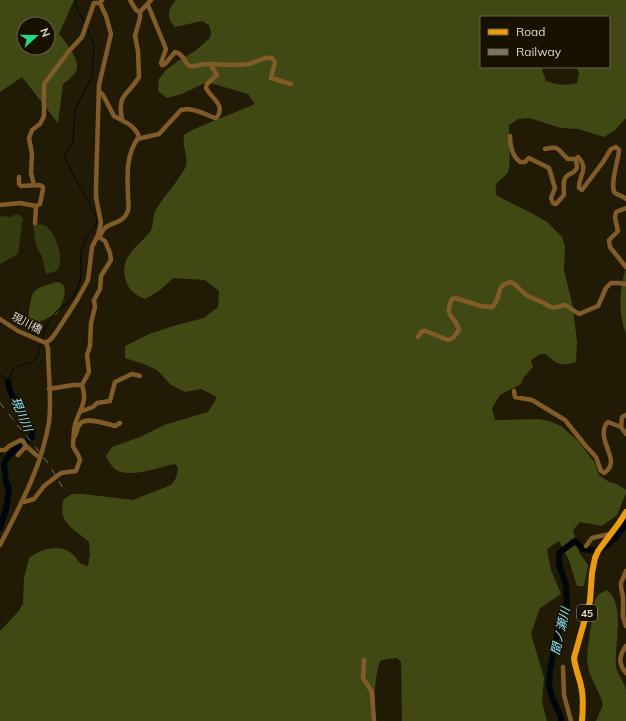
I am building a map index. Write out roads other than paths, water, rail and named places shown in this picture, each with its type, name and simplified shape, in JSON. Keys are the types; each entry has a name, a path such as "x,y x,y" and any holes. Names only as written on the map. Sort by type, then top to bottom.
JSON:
{"main road":[{"name":"45","path":"582,721 582,692 574,658 590,601 592,573 595,558 598,551 620,523 626,512"}],"street":[{"path":"130,0 136,10 140,12"},
{"path":"0,545 32,478 49,421 48,348 43,342 55,334 87,284 92,247 98,236 101,223 96,197 99,92 100,75 111,34 101,2 94,3 82,37 69,51 44,84 44,116 40,124 32,130 29,138 32,154 31,173 34,186"},
{"path":"122,119 120,104 139,77 136,36 140,12 150,2 166,49 161,63 162,65 165,64 175,52 183,56 187,64 191,66 210,64 250,64 268,57 272,58 275,62 270,76 271,78 291,84"},
{"path":"137,139 159,134 181,110 186,109 203,113 215,118 217,117 220,104 206,88 207,84 217,74 210,64"},
{"path":"98,236 100,236 105,228 122,219 128,212 129,161 132,146 139,137 138,132 131,125 114,116 99,92"},
{"path":"510,136 513,154 517,160 520,162 525,162 529,158 549,168 555,188 551,198 553,203 556,204 564,195 564,180 567,176 574,173 577,168 576,159"},
{"path":"545,149 553,147 557,148 568,159 576,159 578,157 582,161 584,172 579,185 579,188 582,190 604,162 611,149 616,146 619,150 619,156 616,160 613,188 616,193 626,199"},
{"path":"19,177 18,184 21,186 40,185 43,187 40,204 36,206 35,224"},
{"path":"0,205 20,203 36,206"},
{"path":"626,208 616,212 615,218 618,231 609,240 610,247 626,267"},
{"path":"22,501 24,502 34,499 44,486 61,473 76,470 80,460 80,457 73,447 76,423 84,406 85,393 82,385 89,372 88,355 95,306 94,300 100,289 100,279 111,260 105,241 98,236"},
{"path":"418,336 422,331 426,331 448,340 453,338 459,330 459,327 449,313 448,308 452,299 455,298 481,306 492,307 496,303 501,287 504,283 511,282 516,285 532,300 541,301 548,306 556,308 563,305 567,306 579,314 598,306 606,288 611,283 618,282 626,284"},
{"name":"現川橋","path":"0,319 18,331 43,342"},
{"path":"81,412 93,407 97,402 110,401 115,382 132,374 140,376"},
{"path":"49,389 82,385"},
{"path":"514,391 515,396 532,400 565,420 596,457 601,471 604,473 608,471 611,463 611,456 602,433 603,429 608,422 621,427 626,434"},
{"path":"81,412 86,421"},
{"path":"621,427 622,417 626,415"},
{"path":"74,436 76,436 79,424 82,422 98,421 115,426 120,423"},
{"path":"0,450 5,450 9,446 21,440 39,457"},
{"path":"18,455 26,446"},
{"path":"586,546 592,538 610,534"},
{"path":"626,571 621,587 623,597 623,617 626,626"},
{"path":"626,646 620,658 622,667 626,673"},
{"path":"364,660 363,678 372,692 374,721"},
{"path":"563,667 564,695 571,721"}],"waterway":[{"path":"75,0 78,11 85,23"},
{"path":"42,339 51,318 59,309 70,301 77,289 81,274 82,247 94,228 97,218 65,159 65,154 73,142 75,109 92,77 94,46 87,28"},
{"path":"0,374 8,382 14,368 30,363 35,359 41,342"},
{"name":"現川川","path":"0,528 6,509 9,489 6,482 4,463 13,451 32,437 32,431 10,391 8,382"},
{"path":"0,454 5,461"},
{"name":"間ノ瀬川","path":"561,721 561,717 552,697 549,685 550,670 557,635 567,607 566,585 559,564 559,553 575,541 583,549 597,550 604,548 614,539 626,524"}],"railway":[{"path":"0,403 48,463 63,488"}]}
